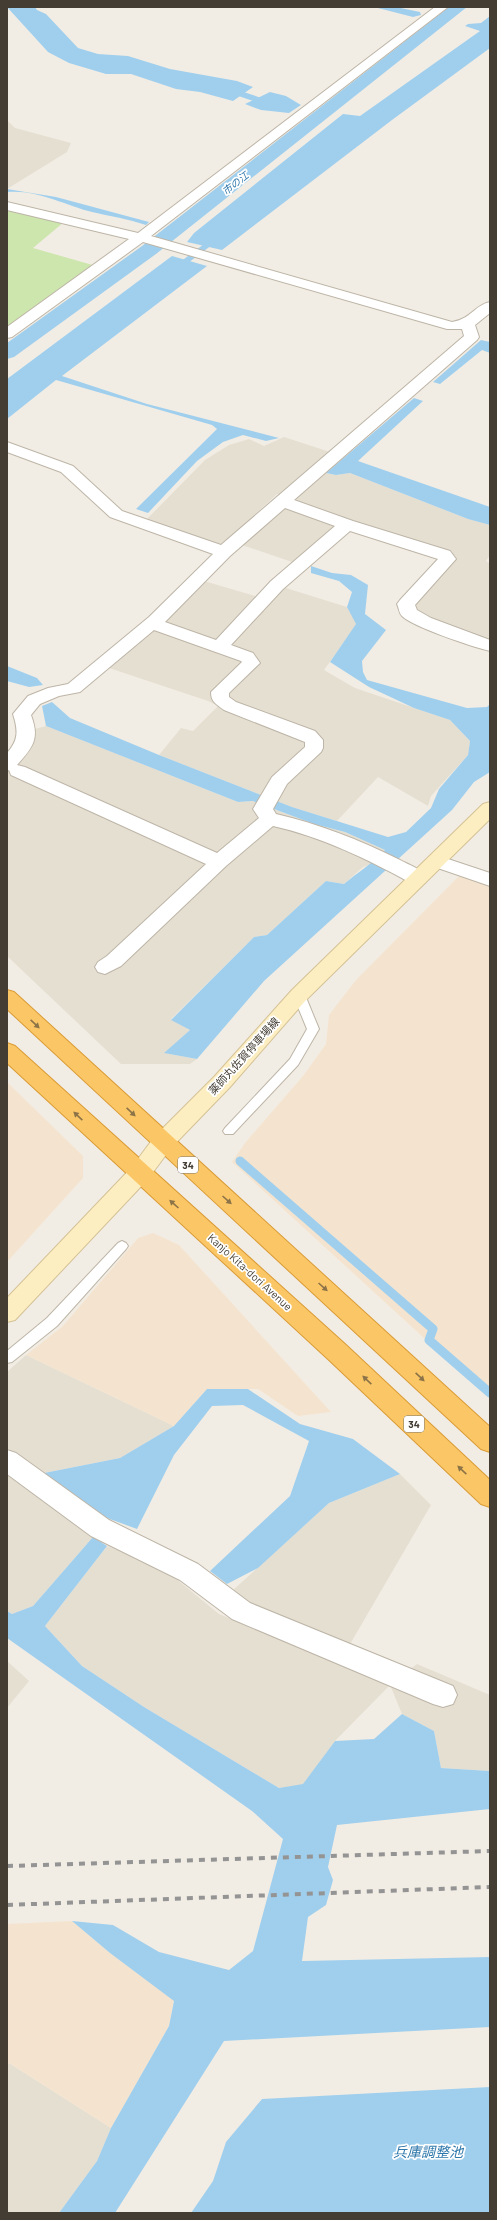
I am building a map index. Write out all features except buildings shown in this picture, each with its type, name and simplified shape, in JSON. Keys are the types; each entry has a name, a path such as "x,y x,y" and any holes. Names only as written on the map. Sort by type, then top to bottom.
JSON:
{"highway":[{"name":"34","path":"7,997 490,1442"},
{"name":"Kanjo Kita-dori Avenue","path":"7,1051 337,1352 490,1496"}],"main road":[{"name":"薬師丸佐賀停車場線","path":"7,1313 101,1212 140,1173 163,1142 222,1082 299,995 490,808"}],"street":[{"path":"7,334 141,237 442,7"},
{"path":"7,206 168,244 452,326 467,324 490,306"},
{"path":"219,862 12,768 27,742 28,728 22,714 34,700 54,692 74,688 155,621 224,552 472,337 467,324"},
{"path":"7,447 67,469 116,514 224,552"},
{"path":"282,501 347,525 444,554 448,559 406,604 409,613 426,622 490,646"},
{"path":"220,647 277,585 347,525"},
{"path":"105,967 114,961 219,862 268,807 279,781 314,748 314,740 308,735 222,702 220,699 220,692 251,663 247,657 158,626 155,621"},
{"path":"268,807 289,823 376,856 418,878"},
{"path":"436,861 490,880"},
{"path":"7,1460 100,1528 189,1572 241,1611 443,1695"}],"lane":[{"path":"229,1131 294,1062 313,1028 299,995"},
{"path":"7,1358 52,1322 122,1246"}],"shaded area":[{"path":"7,120 15,128 71,143 67,152 7,189"},
{"path":"284,437 330,452 282,496 277,494 227,540 218,545 147,519 205,460 229,445 249,439 264,446"},
{"path":"322,472 336,475 350,473 468,519 490,525 490,555 486,561 490,564 490,650 417,623 400,614 398,605 439,560 435,556 349,529 295,563 242,545"},
{"path":"204,581 259,597 273,584 347,607 357,624 324,670 355,688 450,720 470,741 468,755 431,796 428,806 378,777 337,821 292,807 159,755 181,728 193,731 218,706 208,701 97,664"},
{"path":"46,726 238,802 253,801 314,824 345,832 385,850 372,864 363,867 344,884 326,881 267,935 254,937 171,1019 190,1030 165,1053 197,1059 190,1064 121,1064 7,956 7,771 34,743 35,729"},
{"path":"461,874 490,884 490,1395 424,1338 232,1162 245,1143 303,1076 326,1044 329,1015 356,980"},
{"path":"7,1082 83,1156 83,1178 7,1262"},
{"path":"153,1233 179,1245 331,1412 298,1416 258,1389 207,1389 174,1426 26,1355 63,1326 138,1238"},
{"path":"26,1355 174,1426 120,1458 39,1474 7,1448 7,1372"},
{"path":"7,1474 93,1537 33,1606 12,1614 7,1611"},
{"path":"400,1474 431,1505 349,1646 245,1602 231,1592 329,1503"},
{"path":"107,1546 158,1564 219,1614 390,1684 417,1664 490,1695 490,1771 441,1768 434,1731 402,1714 390,1685 335,1741 303,1785 279,1788 144,1707 82,1666 45,1626"},
{"path":"7,1661 29,1681 7,1708"},
{"path":"72,1921 110,1953 174,2000 169,2026 111,2128 9,2063 7,2065 7,1924"},
{"path":"9,2063 111,2128 97,2161 59,2213 7,2213 7,2065"}],"green space":[{"path":"7,209 64,222 33,248 96,266 7,330"}],"water":[{"path":"7,7 35,7 37,10 46,14 78,48 98,54 128,56 170,69 237,81 253,87 233,101 200,92 176,89 131,74 106,74 69,63 48,52"},
{"path":"374,7 396,7 420,12 421,15 413,17"},
{"path":"490,16 490,48 392,120 222,250 187,242 194,233 343,114 360,116 480,31 465,26 468,24 481,23"},
{"path":"270,92 286,96 301,105 289,113 261,110 245,104"},
{"path":"7,189 56,197 149,222 146,225 92,212 40,195 7,192"},
{"path":"172,256 207,266 62,376 147,404 279,438 266,441 243,435 223,442 197,461 148,513 136,509 217,429 212,425 56,380 7,419 7,379"},
{"path":"481,340 490,342 490,353 482,350 440,384 433,382"},
{"path":"414,398 423,401 358,461 490,507 490,525 468,519 350,473 336,475 326,473"},
{"path":"311,566 332,573 351,575 368,585 365,614 386,630 362,661 363,672 367,680 467,708 487,707 490,704 490,772 474,782 452,810 264,981 197,1059 164,1053 190,1030 171,1020 254,937 267,935 326,881 344,884 370,864 385,850 345,832 314,824 253,801 238,802 46,726 42,706 52,702 70,718 159,755 292,807 388,837 406,832 431,808 439,789 468,755 470,741 450,720 414,708 369,687 330,662 356,624 347,607 352,592 339,581 311,573"},
{"path":"7,666 37,678 43,685 29,687 7,681"},
{"path":"207,1389 248,1389 300,1424 353,1439 400,1474 329,1503 258,1568 227,1584 210,1571 290,1496 309,1441 243,1405 212,1406 174,1455 137,1529 107,1518 39,1474 120,1458 174,1426"},
{"path":"93,1537 107,1546 45,1626 82,1666 144,1707 279,1788 303,1784 335,1741 374,1739 402,1714 434,1731 441,1768 490,1771 490,1809 337,1825 328,1867 333,1880 326,1905 308,1917 302,1961 490,1957 490,2027 224,2041 115,2213 59,2213 97,2161 111,2128 169,2026 174,2001 110,1953 72,1921 113,1925 159,1952 229,1970 253,1951 283,1839 252,1811 7,1638 7,1611 12,1614 33,1606"},
{"name":"兵庫調整池","path":"490,2087 490,2213 191,2213 213,2181 226,2142 262,2099"}],"waterway":[{"name":"市の江","path":"7,353 149,250 459,7"},
{"path":"232,91 268,103"},
{"path":"178,267 214,240"},
{"path":"240,1161 433,1329 429,1340 490,1393"}],"railway":[{"path":"7,1866 490,1851"},
{"path":"7,1905 490,1887"}]}
